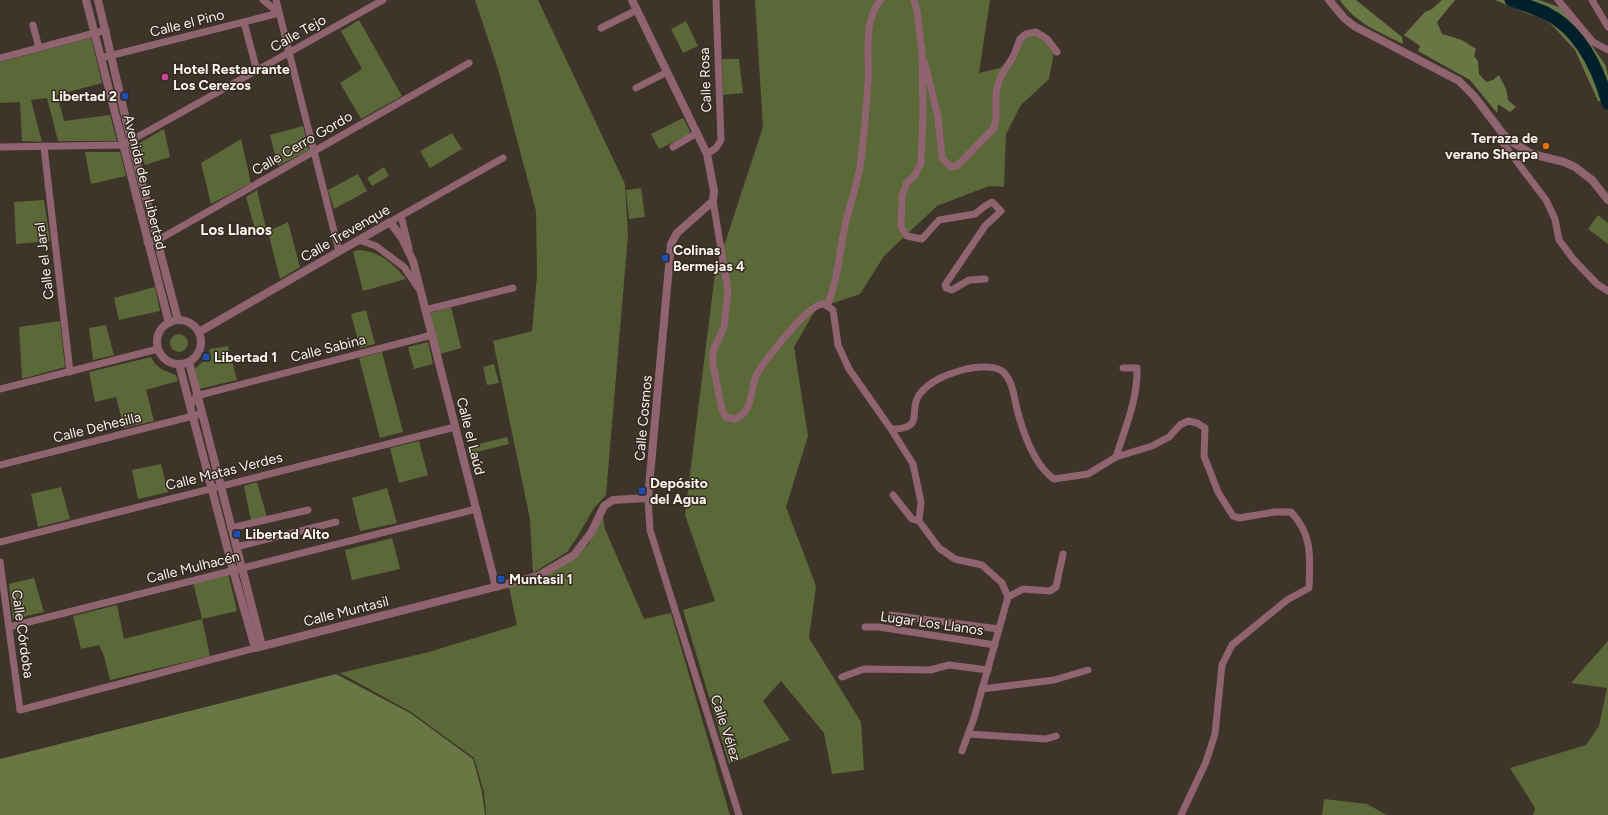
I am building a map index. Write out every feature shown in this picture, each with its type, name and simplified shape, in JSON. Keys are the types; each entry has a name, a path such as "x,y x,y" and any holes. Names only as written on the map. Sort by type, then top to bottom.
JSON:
{"street":[{"name":"Avenida de la Libertad","path":"86,0 169,323"},
{"name":"Avenida de la Libertad","path":"98,0 131,141 178,320"},
{"path":"263,0 279,13"},
{"path":"276,0 339,251"},
{"name":"Calle Tejo","path":"0,147 123,145 384,0"},
{"path":"632,0 708,154 714,191 713,200 728,291 726,319 713,351 713,364 722,410 726,417 735,419 742,415 749,405 757,374 771,355 797,324 813,308 822,304 827,306 832,310 838,345 849,368 913,464 921,502 919,521"},
{"name":"Calle Rosa","path":"708,154 716,148 720,140 716,0"},
{"path":"827,306 834,289 845,225 855,194 859,174 869,80 868,40 871,21 881,0"},
{"path":"914,0 922,47 938,118 942,158 951,167 957,166 994,128 996,118 996,93 1000,78 1014,55 1020,39 1026,34 1036,32 1047,39 1057,52"},
{"path":"1329,0 1344,18 1354,26 1459,81 1474,96 1503,134 1522,149 1575,167 1592,180 1608,200"},
{"path":"1558,0 1588,37 1608,50"},
{"path":"1592,0 1608,27"},
{"path":"601,28 637,10"},
{"name":"Calle el Pino","path":"101,58 279,13"},
{"path":"244,22 257,71"},
{"path":"33,25 39,48"},
{"path":"0,58 106,30"},
{"path":"922,47 923,116 921,163 915,175 906,184 902,197 900,227 907,236 922,239 939,220 975,214 992,202 1001,211 999,215 985,226 945,285 946,288 952,290 969,280 985,279"},
{"name":"Calle Cerro Gordo","path":"147,242 158,240 469,63"},
{"path":"636,88 667,72"},
{"path":"673,147 697,134"},
{"path":"1503,134 1502,142 1546,200 1554,220 1559,240 1578,265 1596,284 1608,291"},
{"name":"Calle el Jaral","path":"44,147 70,372"},
{"name":"Calle Trevenque","path":"199,332 503,158"},
{"name":"Calle Cosmos","path":"686,650 673,601 650,530 648,498 671,244 677,233 713,200"},
{"name":"Calle el Laúd","path":"401,216 496,587"},
{"name":"Calle el Laúd","path":"390,222 402,238 410,254"},
{"name":"Calle el Laúd","path":"359,240 376,246 404,267 420,291"},
{"path":"425,310 513,288"},
{"path":"178,320 190,323 199,332 201,346 195,358 189,362 179,364 168,361 158,349 158,337 160,331 169,323 178,320"},
{"name":"Calle Sabina","path":"196,396 432,335"},
{"path":"0,389 158,349"},
{"path":"189,362 196,396 197,415 211,488 232,570 259,647"},
{"path":"179,364 190,406 197,415 220,485 259,647"},
{"path":"891,429 903,430 911,424 915,415 917,397 928,385 943,377 968,369 994,368 1002,371 1012,386 1018,413 1026,436 1046,474 1054,479 1088,474 1116,457 1152,446 1169,437 1180,425 1188,421 1197,423 1205,428 1204,456 1218,492 1233,516 1239,518 1275,512 1291,512 1299,521 1306,532 1310,557 1309,588 1287,600 1232,645 1222,665 1215,734 1206,762 1181,815"},
{"path":"1116,457 1134,402 1137,380 1137,368 1123,368"},
{"path":"190,406 196,396"},
{"name":"Calle Dehesilla","path":"0,465 197,415"},
{"name":"Calle Matas Verdes","path":"0,542 220,485 455,427"},
{"path":"893,495 912,519 919,521 939,548 955,559 982,565 1002,583 1008,597 1022,589 1050,591 1056,587 1063,554"},
{"name":"Calle Muntasil","path":"20,710 538,576 568,560 581,548 604,506 613,500 648,498"},
{"name":"Calle Mulhacén","path":"9,627 476,509"},
{"path":"231,528 308,510"},
{"path":"236,547 336,522"},
{"name":"Calle Córdoba","path":"0,562 20,710"},
{"name":"Lugar Los Llanos","path":"962,751 988,670 1008,597"},
{"name":"Lugar Los Llanos","path":"891,615 1000,629"},
{"name":"Lugar Los Llanos","path":"865,627 879,627 995,645"},
{"name":"Calle Vélez","path":"686,650 740,815"},
{"path":"842,677 864,669 930,670 949,665 988,670"},
{"path":"982,689 1054,680 1088,670"},
{"path":"968,734 1046,739 1056,736"}],"green space":[{"path":"475,0 538,0 625,184 628,235 606,495 594,508 567,552 533,573 530,519 493,341 532,331 537,275 536,211 498,69"},
{"path":"755,0 990,0 979,73 1000,68 1010,58 1023,33 1044,32 1054,52 1049,79 1021,105 1006,134 1004,187 989,186 937,206 884,256 860,294 816,309 794,347 808,436 786,507 816,586 809,638 861,722 864,770 832,774 824,733 781,681 763,701 790,740 729,764 683,610 715,601 685,515 715,273 763,127"},
{"path":"1340,0 1356,0 1402,37 1403,44 1376,31 1360,21"},
{"path":"1442,0 1455,0 1437,22 1442,34 1462,40 1476,49 1474,56 1478,61 1479,74 1486,82 1493,80 1499,75 1506,89 1508,100 1516,107 1510,112 1498,104 1497,113 1470,80 1418,51 1420,46 1404,35 1425,12 1432,9"},
{"path":"1495,0 1539,0 1559,7 1577,24 1606,66 1608,76 1608,103 1598,101 1575,50 1552,25 1541,17 1531,15"},
{"path":"359,20 402,96 361,119 340,83 362,69 341,31"},
{"path":"686,21 698,46 683,53 671,29"},
{"path":"91,38 102,83 57,95 64,121 110,115 117,141 58,141 47,98 31,100 42,142 22,141 20,102 0,103 0,62"},
{"path":"722,59 739,59 743,93 723,95"},
{"path":"683,118 690,131 689,135 659,149 651,134"},
{"path":"303,126 309,150 278,166 270,135"},
{"path":"164,129 170,157 145,165 138,144"},
{"path":"452,133 462,149 430,168 420,151"},
{"path":"241,139 251,183 211,204 201,163"},
{"path":"85,152 120,152 126,176 91,184"},
{"path":"384,167 389,176 372,186 367,178"},
{"path":"358,174 367,191 334,209 328,190"},
{"path":"641,188 645,217 629,219 626,190"},
{"path":"257,190 267,232 288,222 300,267 280,279 268,232 257,236 246,197"},
{"path":"44,200 50,241 16,244 14,202"},
{"path":"1598,215 1608,223 1608,244 1588,229"},
{"path":"360,250 380,256 396,268 406,279 363,291 353,251"},
{"path":"155,287 160,311 119,320 114,298"},
{"path":"451,307 461,348 440,354 430,313"},
{"path":"366,310 375,344 360,348 351,314"},
{"path":"60,321 65,367 22,379 19,327"},
{"path":"106,325 114,355 93,360 89,328"},
{"path":"179,334 185,337 188,343 185,349 179,352 173,349 170,343 173,337"},
{"path":"428,342 433,364 414,369 408,347"},
{"path":"228,346 237,380 199,389 195,369 206,358 210,349"},
{"path":"382,352 403,432 380,438 359,358"},
{"path":"151,357 155,364 176,375 178,381 146,390 154,421 124,428 116,397 95,402 89,372"},
{"path":"494,364 499,383 487,385 483,367"},
{"path":"507,437 509,444 468,454 467,447"},
{"path":"419,441 428,475 399,483 390,448"},
{"path":"161,464 168,492 138,499 132,470"},
{"path":"257,482 267,517 251,521 244,486"},
{"path":"61,487 70,519 38,527 31,494"},
{"path":"387,488 397,523 360,531 352,498"},
{"path":"603,516 605,529 644,619 671,613 730,815 486,815 484,792 474,758 411,712 340,673 429,652 517,625 509,587 537,581 577,556 589,544"},
{"path":"392,538 400,569 352,580 345,550"},
{"path":"228,573 237,611 202,619 193,582"},
{"path":"34,578 44,612 13,619 9,584"},
{"path":"117,605 124,639 202,619 210,656 110,680 104,656 99,645 81,649 73,616"},
{"path":"1608,641 1608,815 1533,815 1535,808 1510,768 1586,745 1599,726 1607,688 1571,683"},
{"path":"336,674 410,713 473,759 482,792 485,815 0,815 0,759"},
{"path":"1324,799 1367,804 1387,815 1322,815"}],"waterway":[{"path":"1511,0 1546,13 1569,29 1586,51 1593,64 1608,103"}],"place":[{"name":"Hotel Restaurante Los Cerezos","path":"165,77"},
{"name":"Libertad 2","path":"125,96"},
{"name":"Terraza de verano Sherpa","path":"1546,146"},
{"name":"Colinas Bermejas 4","path":"665,258"},
{"name":"Libertad 1","path":"206,357"},
{"name":"Depósito del Agua","path":"642,491"},
{"name":"Libertad Alto","path":"237,534"},
{"name":"Muntasil 1","path":"501,579"}],"district":[{"name":"Los Llanos","path":"236,230"}]}
